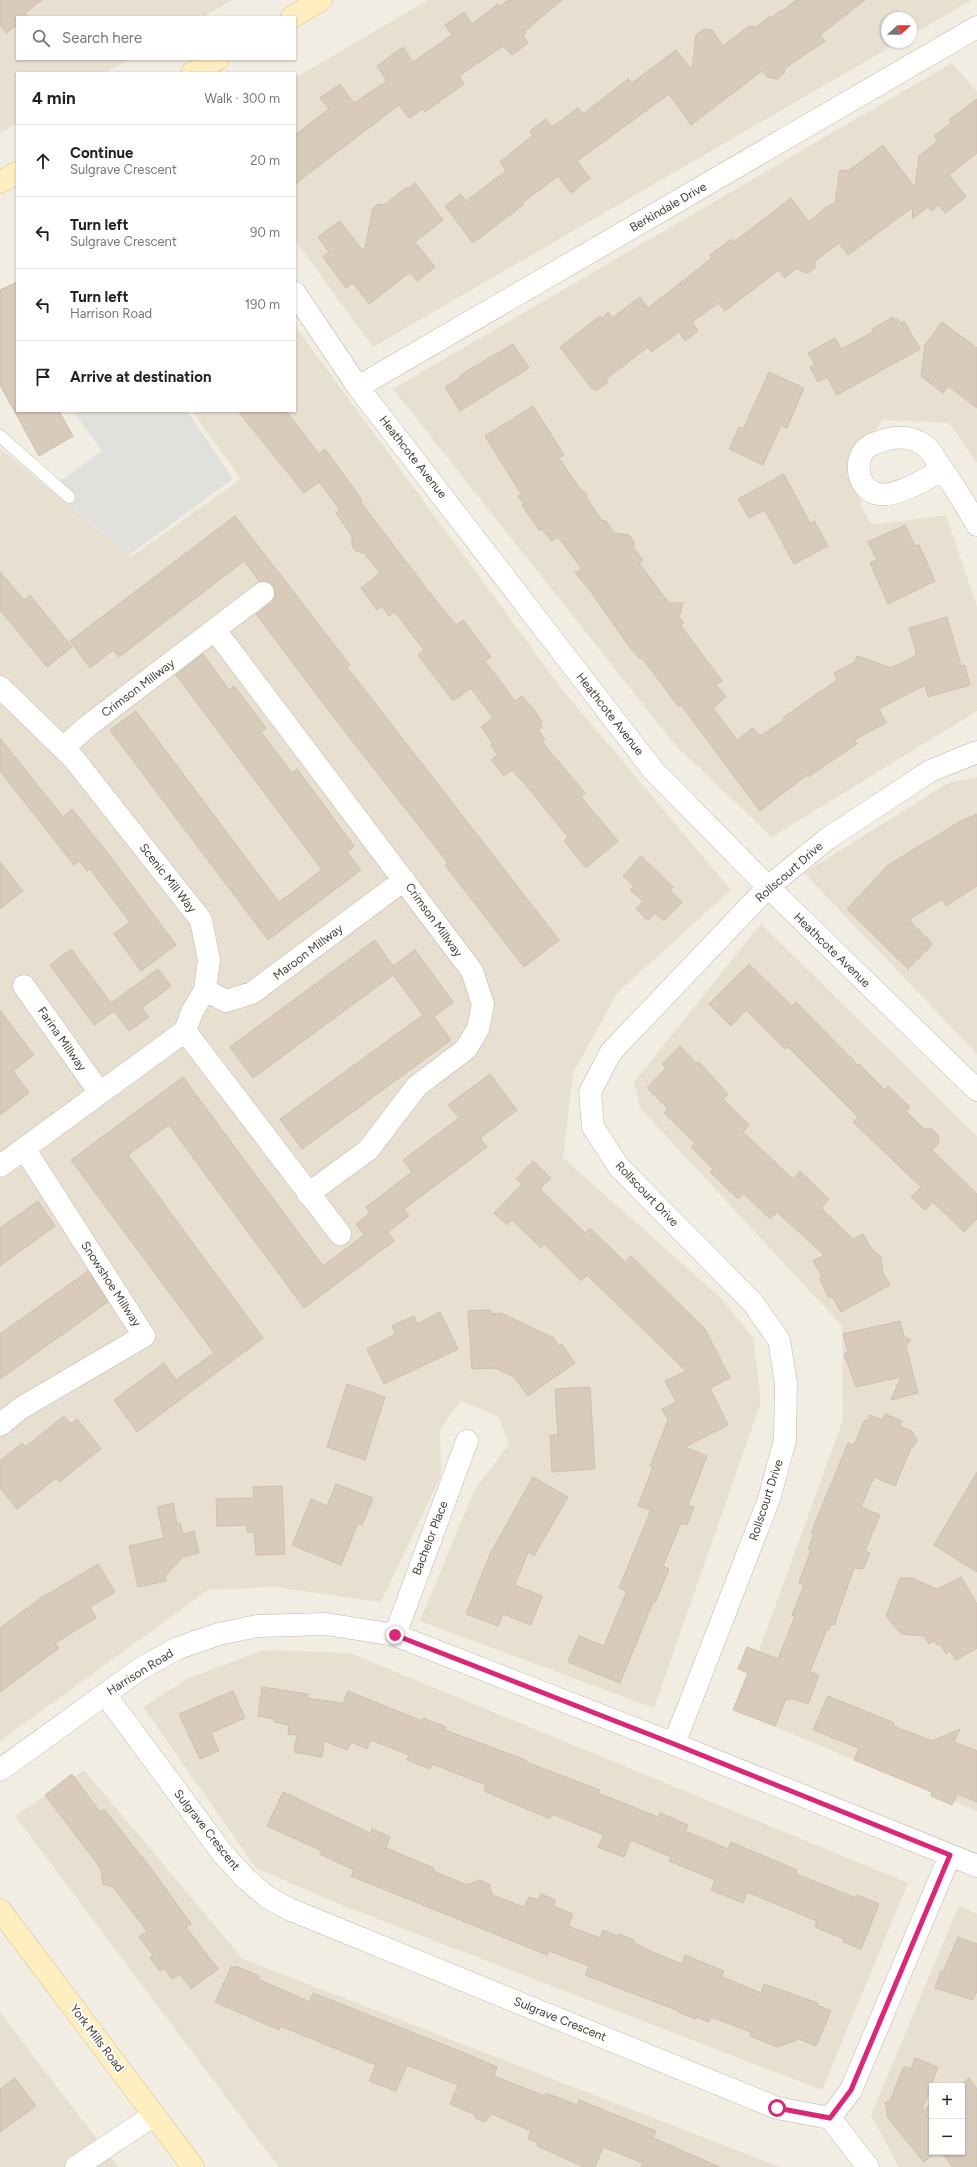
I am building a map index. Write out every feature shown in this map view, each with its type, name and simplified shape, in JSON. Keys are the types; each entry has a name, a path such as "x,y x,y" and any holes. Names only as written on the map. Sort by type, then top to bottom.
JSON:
{"main road":[{"path":"294,16 321,0"},
{"path":"194,72 216,60"},
{"name":"York Mills Road","path":"0,1910 194,2167"}],"street":[{"name":"Berkindale Drive","path":"358,387 977,28"},
{"name":"Heathcote Avenue","path":"296,294 358,387 653,770 768,887 977,1090"},
{"path":"942,469 977,525"},
{"name":"Crimson Millway","path":"63,748 89,725 264,593"},
{"name":"Crimson Millway","path":"215,630 472,972 483,1004 478,1028 466,1049 417,1086 368,1150 308,1194"},
{"name":"Scenic Mill Way","path":"0,688 74,759 201,920 209,960 205,990 192,1012 185,1031"},
{"name":"Rollscourt Drive","path":"674,1744 769,1499 785,1440 786,1383 779,1340 753,1302 619,1167 593,1127 590,1092 611,1052 768,887 827,839 930,771 977,752"},
{"name":"Maroon Millway","path":"205,990 226,1001 252,993 404,880"},
{"name":"Farina Millway","path":"24,986 100,1093"},
{"path":"0,1166 23,1151 185,1031 340,1234"},
{"name":"Snowshoe Millway","path":"0,1425 21,1408 144,1336 31,1159 23,1151"},
{"name":"Bachelor Place","path":"395,1635 468,1441"},
{"name":"Harrison Road","path":"0,1770 140,1669 178,1648 219,1634 257,1626 326,1624 395,1635 674,1744 977,1866"},
{"name":"Sulgrave Crescent","path":"104,1694 223,1854 246,1879 266,1897 290,1910 777,2108 830,2118"},
{"path":"868,2167 830,2118 851,2090 950,1855"},
{"path":"76,2167 154,2115"}],"lane":[{"path":"0,436 69,497"}],"shaded area":[{"path":"0,0 232,0 205,16 16,16 16,60 127,60 107,72 16,72 16,125 0,133"},
{"path":"428,0 972,0 917,32 917,12 881,12 881,48 889,48 373,347 296,241 296,77"},
{"path":"952,63 977,92 977,463 949,423 883,420 852,459 862,508 872,525 946,515 977,607 977,711 772,837 676,746 393,389"},
{"path":"296,327 561,688 731,890 618,992 573,1073 563,1158 720,1297 753,1338 761,1402 654,1708 420,1621 474,1491 509,1444 498,1416 461,1401 440,1429 441,1476 381,1602 274,1587 208,1590 0,1741 0,448 131,557 241,479 193,412 296,412"},
{"path":"74,412 188,412 233,479 129,555 50,488 102,451"},
{"path":"977,777 977,1054 804,873 948,783"},
{"path":"761,924 977,1136 977,1811 737,1711 843,1420 842,1326 640,1108 634,1082"},
{"path":"263,1650 350,1653 908,1883 822,2090 339,1904 256,1868 143,1707 187,1679"},
{"path":"84,1770 243,1959 780,2167 279,2167 15,1816"},
{"path":"959,1905 977,1914 977,2167 899,2167 871,2115"},
{"path":"0,2012 118,2167 0,2167"}],"building":[{"path":"0,0 42,0 25,13 27,16 16,16 16,26 6,33 0,25"},
{"path":"508,0 562,0 525,31 526,33 523,36 528,43 512,55 503,46 459,76 464,84 425,112 423,109 409,118 399,105 296,183 296,134 329,109 320,98 340,84 354,103 387,81 377,66 403,47 413,62 452,35 445,25 464,12 472,24 498,4 500,6"},
{"path":"796,0 865,0 820,35 825,41 785,68 784,73 777,79 767,77 762,71 691,125 669,94 577,161 590,178 571,193 558,176 473,243 445,206 461,194 466,201 506,171 500,162 533,135 530,131 546,119 552,127 578,108 583,114 628,79 632,83 676,50 692,70 696,35 704,29 712,30 723,46 749,26 756,27 770,16 771,18 781,10 782,11"},
{"path":"977,99 977,153 949,175 966,197 945,213 939,205 931,211 928,207 912,219 913,207 848,255 839,243 815,261 815,268 808,273 800,271 797,268 785,278 779,270 725,311 718,303 692,322 698,331 685,341 679,332 651,352 648,347 606,379 608,382 596,391 594,388 592,389 560,347 600,316 602,318 608,312 612,318 640,297 648,308 712,258 710,255 731,239 734,242 791,198 809,222 826,207 835,203 840,170 848,171 883,145 915,188 919,156 938,141 934,136 951,123 949,120"},
{"path":"415,183 443,220 415,242 435,267 417,281 410,272 369,304 353,283 346,288 323,257 329,252 318,237 340,221 364,252 373,208 378,204 384,205 407,187 408,189"},
{"path":"16,282 16,412 60,412 73,436 39,456 0,385 0,290"},
{"path":"893,317 895,321 898,319 900,323 904,321 920,349 837,395 827,377 818,382 810,367 815,365 808,353 835,338 841,349 873,332 872,329"},
{"path":"942,322 977,348 977,408 948,386 943,393 921,376 925,345"},
{"path":"513,344 529,368 460,411 445,387 461,377 460,375"},
{"path":"769,372 804,388 787,428 781,425 763,465 729,449 739,427 743,429"},
{"path":"533,406 564,455 559,458 580,489 587,494 586,497 603,522 605,520 614,533 629,535 634,542 634,548 643,560 639,563 669,603 683,603 679,617 684,623 681,626 722,681 716,684 726,697 713,708 737,740 753,728 760,736 783,721 784,717 837,680 834,673 855,662 857,656 891,668 917,655 909,628 947,617 961,666 965,665 970,685 928,697 925,685 879,709 886,723 854,740 857,744 808,777 807,775 760,811 681,705 679,707 642,658 640,659 628,645 589,589 575,573 582,569 558,537 551,541 542,529 539,530 522,505 524,504 518,496 521,494 485,436"},
{"path":"239,412 287,412 319,454 325,449 362,500 360,501 433,597 456,625 463,620 491,657 485,661 515,701 522,696 535,711 542,722 540,723 542,727 538,730 545,739 542,742 585,793 581,797 618,841 586,868 564,841 568,837 524,783 512,770 504,776 491,760 498,755 491,746 493,744 481,727 493,718 471,688 453,701 418,655 424,650 395,612 389,616 382,606 377,610 361,588 380,573 364,553 356,551 352,546 352,536 336,513 340,510 319,482 304,493"},
{"path":"784,474 810,523 814,521 828,546 794,564 765,510 749,518 738,499"},
{"path":"235,516 350,665 347,667 559,940 524,967 445,865 448,863 328,710 256,614 271,603 275,597 275,591 268,582 259,581 244,561 119,657 113,650 90,668 70,641"},
{"path":"905,525 915,546 919,545 935,581 888,604 870,563 877,560 868,542"},
{"path":"0,572 24,600 30,595 72,647 47,667 0,610"},
{"path":"203,654 229,690 234,686 266,728 261,732 292,773 297,769 354,846 347,852 361,870 268,940 110,730 136,711 279,902 322,870 176,675"},
{"path":"0,738 63,817 72,809 110,856 176,945 141,971 114,934 130,922 90,869 87,871 79,861 74,865 0,771"},
{"path":"977,814 977,886 946,906 942,899 909,920 933,944 908,969 847,909 888,865 961,821"},
{"path":"641,856 673,887 670,890 682,902 664,921 655,913 648,921 636,909 643,901 630,890 634,886 623,876"},
{"path":"0,862 23,891 0,909"},
{"path":"375,940 393,966 415,950 453,1002 434,1017 451,1040 302,1149 280,1119 423,1015 393,975 253,1078 230,1047"},
{"path":"71,949 111,1003 158,969 171,986 142,1008 149,1017 129,1031 114,1011 94,1025 50,965"},
{"path":"749,964 792,1006 796,1002 858,1065 859,1064 885,1090 888,1086 910,1107 906,1111 924,1129 932,1129 938,1135 939,1143 932,1150 977,1194 977,1219 964,1232 933,1202 925,1210 911,1197 921,1187 853,1122 858,1117 788,1047 785,1049 746,1010 731,1026 709,1004"},
{"path":"0,1010 34,1055 13,1071 29,1093 0,1115"},
{"path":"680,1046 696,1063 699,1062 728,1094 723,1099 749,1125 743,1132 793,1179 800,1171 829,1199 821,1208 853,1239 863,1234 871,1248 881,1257 883,1273 890,1285 841,1312 832,1296 829,1298 819,1278 822,1276 813,1261 824,1255 777,1212 770,1219 744,1194 738,1199 710,1172 713,1169 691,1147 695,1143 664,1113 668,1109 647,1088 666,1068 662,1064"},
{"path":"490,1074 517,1110 480,1138 487,1147 404,1209 409,1216 388,1232 394,1241 304,1308 169,1125 128,1155 263,1338 137,1432 114,1400 164,1363 176,1380 214,1353 71,1160 183,1077 323,1266 364,1235 356,1224 370,1213 366,1207 412,1172 403,1160 459,1118 448,1105"},
{"path":"533,1161 551,1178 540,1189 585,1233 590,1228 625,1262 631,1256 705,1329 730,1378 710,1388 728,1425 685,1447 707,1456 688,1505 694,1507 687,1525 681,1523 663,1566 669,1569 655,1603 653,1602 620,1683 568,1662 579,1636 604,1646 627,1591 619,1588 651,1510 638,1506 653,1467 650,1466 668,1420 662,1409 676,1402 665,1381 686,1371 587,1275 581,1281 544,1244 541,1248 512,1220 507,1225 494,1213 522,1184 516,1179"},
{"path":"38,1201 55,1226 0,1266 0,1228"},
{"path":"88,1271 108,1302 0,1379 0,1334"},
{"path":"491,1310 491,1314 501,1313 554,1338 558,1346 562,1344 575,1363 528,1396 514,1377 495,1368 472,1369 468,1311"},
{"path":"440,1312 458,1349 384,1384 367,1349 396,1334 392,1326 414,1316 417,1324"},
{"path":"900,1321 904,1336 911,1340 906,1346 918,1393 891,1400 901,1377 856,1387 844,1354 848,1352 843,1334"},
{"path":"347,1384 385,1397 365,1460 327,1447"},
{"path":"590,1387 595,1469 552,1472 550,1435 558,1435 555,1389"},
{"path":"885,1414 902,1421 899,1426 912,1431 917,1440 911,1448 895,1486 874,1477 861,1507 880,1515 865,1551 870,1553 863,1569 854,1568 834,1625 831,1624 829,1630 827,1629 810,1672 819,1675 808,1704 791,1698 790,1700 786,1699 775,1726 733,1710 748,1673 738,1669 747,1647 778,1659 795,1616 792,1615 804,1585 799,1583 811,1550 808,1549 814,1534 811,1533 848,1443 854,1445 864,1421 868,1420 870,1415 883,1420"},
{"path":"64,1416 71,1424 77,1419 101,1449 59,1482 56,1478 17,1509 0,1488 0,1461 22,1443 25,1447"},
{"path":"977,1472 977,1572 934,1545"},
{"path":"533,1477 568,1497 534,1556 528,1552 515,1585 542,1596 531,1625 503,1614 498,1626 466,1614 490,1554"},
{"path":"336,1484 373,1498 362,1525 358,1523 341,1565 292,1545 311,1499 327,1506"},
{"path":"282,1486 285,1554 256,1555 254,1532 247,1532 247,1525 217,1526 216,1499 254,1498 253,1487"},
{"path":"173,1503 177,1524 180,1523 183,1534 194,1531 199,1553 183,1557 165,1576 166,1581 138,1587 129,1546 164,1538 157,1507"},
{"path":"98,1564 115,1592 90,1607 96,1618 55,1643 59,1648 0,1692 0,1628 41,1598"},
{"path":"961,1577 977,1604 977,1648 956,1660 950,1651 946,1654 940,1644 937,1645 934,1641 929,1644 924,1636 901,1634 886,1616 900,1578 912,1578 937,1589"},
{"path":"262,1687 308,1694 307,1698 343,1703 348,1691 422,1721 423,1718 446,1727 445,1730 526,1760 526,1762 600,1790 598,1793 658,1817 660,1813 688,1825 685,1831 728,1849 731,1842 797,1870 796,1874 856,1898 858,1895 879,1904 861,1949 843,1942 844,1939 815,1927 817,1921 747,1892 743,1903 711,1890 715,1880 669,1861 671,1857 631,1840 624,1857 598,1847 604,1835 552,1814 550,1819 484,1791 486,1785 432,1764 430,1769 407,1760 409,1755 371,1740 367,1749 351,1742 347,1750 324,1741 322,1757 294,1752 297,1735 288,1734 289,1725 274,1722 274,1719 258,1716"},
{"path":"233,1691 245,1718 211,1733 219,1751 200,1759 179,1714"},
{"path":"828,1696 894,1723 893,1726 932,1741 960,1729 954,1742 977,1751 977,1802 957,1794 952,1805 931,1796 932,1792 854,1760 859,1748 813,1730"},
{"path":"72,1774 100,1812 104,1809 153,1871 191,1924 186,1927 218,1969 191,1989 180,1974 172,1979 164,1968 160,1971 150,1958 153,1955 139,1937 147,1931 113,1887 103,1884 101,1870 96,1862 45,1795"},
{"path":"283,1792 370,1833 372,1829 390,1837 386,1848 434,1868 433,1871 467,1885 479,1880 489,1884 492,1895 524,1907 529,1897 538,1900 541,1894 556,1900 553,1906 573,1914 568,1926 600,1938 603,1930 618,1936 619,1934 634,1940 633,1942 648,1950 682,1964 685,1955 724,1971 722,1977 761,1993 764,1984 818,2003 817,2005 831,2011 816,2046 799,2039 777,2047 750,2036 751,2032 711,2017 709,2022 696,2017 696,2019 585,1975 589,1966 549,1951 547,1955 351,1876 354,1870 320,1854 322,1851 267,1826"},
{"path":"958,1937 977,1944 977,1991 973,2000 935,1988 941,1971 943,1972"},
{"path":"231,1967 238,1967 259,1976 258,1979 310,2002 313,1993 460,2051 497,2067 494,2076 545,2096 546,2093 577,2105 579,2100 656,2131 653,2138 720,2167 641,2167 643,2163 603,2147 595,2167 584,2167 537,2146 538,2143 528,2139 531,2131 492,2114 485,2122 475,2118 474,2114 450,2104 458,2085 407,2065 396,2091 369,2081 376,2065 280,2026 279,2030 215,2002"},
{"path":"915,2058 938,2067 932,2083 929,2083 929,2091 921,2113 929,2106 929,2155 932,2155 924,2162 888,2118 885,2102 890,2101 904,2066 911,2069"},
{"path":"15,2078 36,2106 0,2132 0,2089"},
{"path":"969,2078 977,2089 977,2167 953,2167 943,2155 965,2155 965,2083 963,2083"}],"route":[{"path":"395,1635 674,1744 950,1855 851,2090 830,2118 777,2108"}]}
